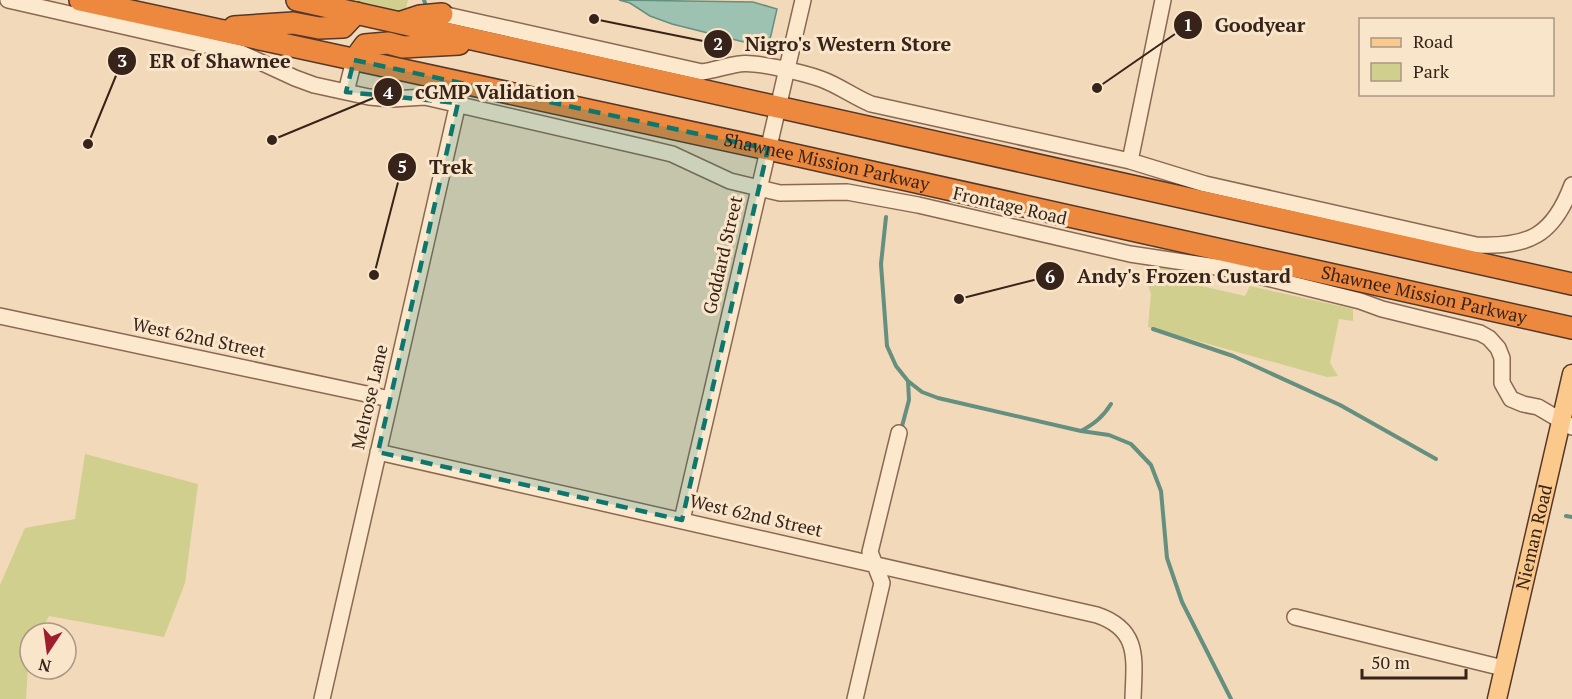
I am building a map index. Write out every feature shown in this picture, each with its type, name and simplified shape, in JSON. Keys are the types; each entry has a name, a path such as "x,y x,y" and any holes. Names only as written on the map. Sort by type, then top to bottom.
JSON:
{"highway":[{"name":"Shawnee Mission Parkway","path":"80,0 768,149 1572,328"},
{"path":"297,0 1572,284"},
{"path":"208,28 293,23 319,28 343,27 356,13"},
{"path":"399,23 420,16 442,14"},
{"path":"354,60 365,45 387,44 403,47 483,43"}],"main road":[{"name":"Nieman Road","path":"1497,699 1566,424 1572,374"}],"street":[{"name":"Frontage Road","path":"8,0 241,52 295,78 346,92 392,99 425,97 458,103 672,154 730,181 780,193 848,192 918,205 1130,254 1230,269 1473,330 1489,338 1498,348 1502,358 1502,383 1511,399 1538,407 1566,424"},
{"name":"Goddard Street","path":"682,520 803,0"},
{"path":"1130,161 1163,0"},
{"path":"442,14 702,72 719,70 739,63 753,63 823,80 871,104 1130,161 1205,184 1476,245 1502,246 1523,242 1539,235 1548,228 1564,204 1572,185"},
{"path":"346,92 354,60"},
{"name":"Melrose Lane","path":"322,699 458,103"},
{"name":"West 62nd Street","path":"0,316 390,399"},
{"path":"855,699 882,583 870,552 899,433"},
{"name":"West 62nd Street","path":"378,453 875,563 1113,620 1129,636 1132,646 1133,699"},
{"path":"1295,616 1503,668"}],"highlighted area":[{"path":"354,60 768,149 682,520 378,452 458,103 346,92"}],"green space":[{"path":"349,0 408,0 405,13"},
{"path":"1162,267 1184,273 1184,282 1245,296 1250,286 1353,309 1353,321 1339,319 1330,363 1338,376 1327,377 1148,327 1151,294 1145,276"},
{"path":"85,454 198,484 185,583 164,637 49,616 46,621 18,621 18,681 27,681 26,699 0,699 0,585 25,528 75,519"}],"shaded area":[{"path":"619,0 753,2 777,9 768,48 672,24 650,16 630,3"}],"waterway":[{"path":"886,217 881,264 887,346 896,366 908,381 922,392 938,398 1081,431 1109,435 1131,444 1151,465 1161,491 1167,558 1182,602 1231,699"},
{"path":"1153,329 1233,356 1340,405 1436,459"},
{"path":"901,430 909,400 908,381"},
{"path":"1081,431 1098,420 1111,404"},
{"path":"1566,516 1572,517"}],"place":[{"name":"Nigro's Western Store","path":"594,19"},
{"name":"Goodyear","path":"1097,88"},
{"name":"cGMP Validation","path":"272,140"},
{"name":"ER of Shawnee","path":"88,144"},
{"name":"Trek","path":"374,275"},
{"name":"Andy's Frozen Custard","path":"959,299"}]}
